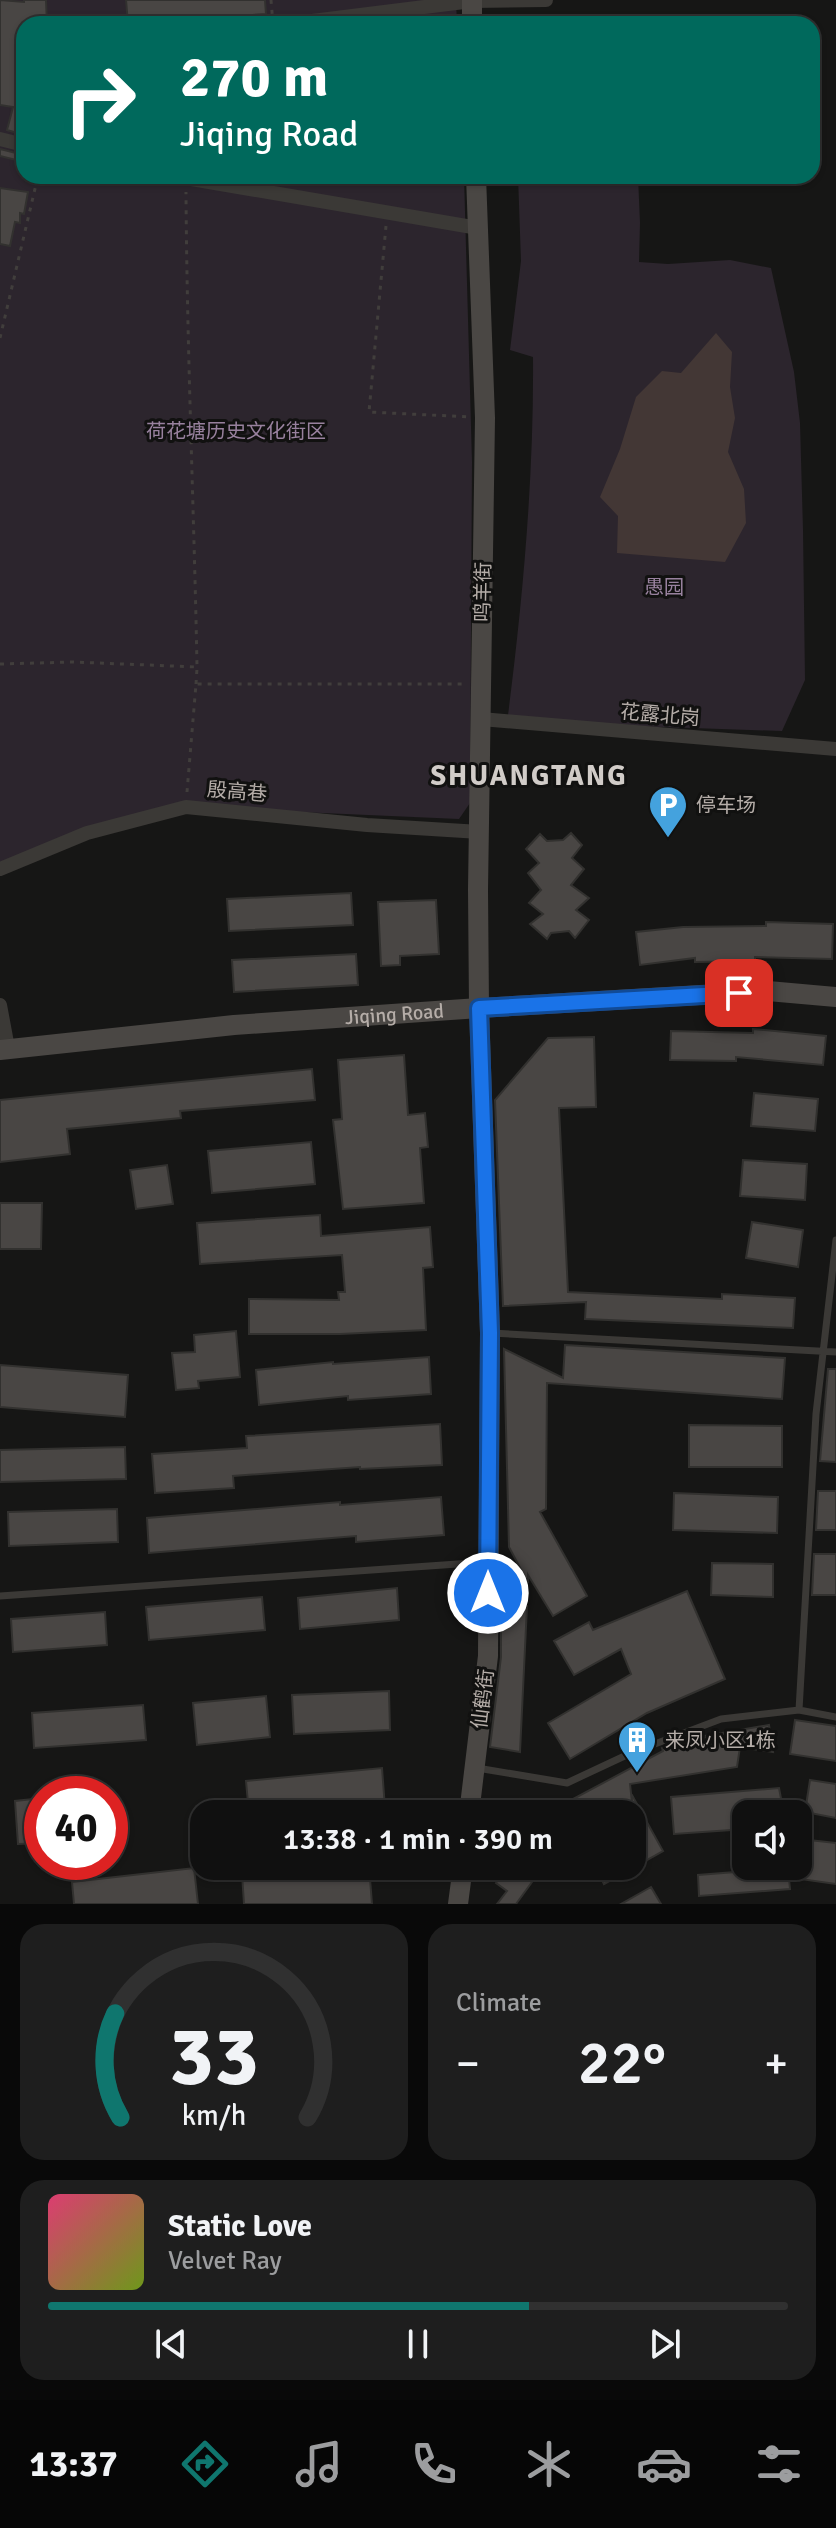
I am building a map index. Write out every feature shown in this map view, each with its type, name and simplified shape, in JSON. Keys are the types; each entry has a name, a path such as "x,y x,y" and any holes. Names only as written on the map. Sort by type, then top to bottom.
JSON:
{"street":[{"path":"352,16 472,1 546,0"},
{"path":"219,184 478,228"},
{"name":"鸣羊街","path":"476,184 485,418 479,1008"},
{"name":"花露北岗","path":"481,719 836,749"},
{"name":"殷高巷","path":"0,869 87,833 186,807 367,825 480,832"},
{"name":"Jiqing Road","path":"4,1049 234,1025 479,1008 768,991 836,997"},
{"path":"0,1005 4,1049"},
{"name":"仙鹤街","path":"471,1800 488,1656 490,1333 479,1008"},
{"path":"458,1904 461,1880"}],"lane":[{"path":"799,1710 816,1414 836,1240"},
{"path":"490,1333 836,1352"},
{"path":"0,1596 488,1562"},
{"path":"475,1767 567,1783 631,1753 721,1719 799,1710 836,1717"}],"path":[{"path":"0,338 36,184"},
{"path":"180,184 193,438 197,667 186,807"},
{"path":"387,214 369,412 485,418"},
{"path":"0,664 73,662 197,667"},
{"path":"196,684 482,684"}],"green space":[{"name":"荷花塘历史文化街区","path":"0,0 456,0 457,16 16,16 16,184 464,184 472,462 470,803 459,819 186,807 0,862"},
{"name":"愚园","path":"518,184 638,184 639,262 668,264 730,260 771,268 794,372 800,423 803,530 805,680 782,731 577,724 508,715 532,446 533,357 510,350 521,261"}],"shaded area":[{"path":"716,333 732,352 730,387 735,418 728,452 744,489 746,523 725,562 617,553 618,516 600,497 620,449 636,397 662,371 681,373"}],"building":[{"path":"0,0 46,0 47,16 16,16 16,133 7,130 13,107 0,105"},
{"path":"126,0 265,0 266,14 236,16 127,16"},
{"path":"0,149 16,153 16,160 0,156"},
{"path":"0,188 28,192 24,214 20,213 20,223 15,222 10,246 0,244"},
{"path":"571,833 582,845 572,858 584,869 571,885 589,898 576,910 589,920 575,938 569,931 551,933 547,939 530,924 543,914 529,903 541,890 528,873 539,863 526,849 540,834 547,841 563,840"},
{"path":"351,893 353,925 229,931 227,899"},
{"path":"436,900 439,954 400,956 400,965 381,966 378,902"},
{"path":"766,922 833,924 832,959 755,957 755,961 695,962 695,958 640,965 636,932 683,927 766,926"},
{"path":"356,954 358,985 234,992 232,960"},
{"path":"753,1029 826,1036 823,1065 736,1057 736,1061 670,1060 671,1031 753,1033"},
{"path":"594,1037 596,1107 559,1108 568,1292 722,1299 722,1294 795,1298 793,1328 585,1319 586,1302 503,1306 495,1100 548,1038"},
{"path":"404,1055 408,1115 425,1113 428,1147 420,1148 424,1203 343,1209 333,1120 342,1119 338,1060"},
{"path":"312,1069 315,1100 180,1111 181,1118 67,1129 70,1154 0,1162 0,1100"},
{"path":"754,1093 818,1099 815,1131 751,1126"},
{"path":"311,1142 315,1184 212,1193 208,1151"},
{"path":"743,1160 807,1164 805,1200 740,1196"},
{"path":"167,1165 173,1204 136,1209 130,1170"},
{"path":"0,1203 42,1203 41,1249 0,1249"},
{"path":"320,1215 321,1236 430,1227 433,1267 423,1268 426,1330 249,1334 249,1299 339,1300 338,1292 345,1292 342,1255 200,1264 197,1223"},
{"path":"752,1222 803,1230 798,1267 746,1258"},
{"path":"236,1331 240,1377 198,1381 199,1388 176,1390 172,1353 195,1352 194,1335"},
{"path":"565,1345 785,1358 782,1399 547,1383 546,1509 540,1512 587,1596 553,1616 528,1575 528,1583 509,1547 504,1349 563,1378"},
{"path":"429,1357 431,1394 348,1400 348,1396 259,1405 256,1370"},
{"path":"0,1365 128,1375 125,1417 0,1407"},
{"path":"828,1369 836,1369 836,1462 820,1461"},
{"path":"440,1424 442,1465 233,1476 234,1488 155,1493 152,1454 247,1448 246,1436"},
{"path":"689,1425 782,1426 782,1467 689,1467"},
{"path":"125,1447 126,1479 0,1482 0,1450"},
{"path":"818,1491 836,1491 836,1530 816,1530"},
{"path":"674,1493 778,1497 777,1533 673,1530"},
{"path":"441,1497 444,1535 356,1542 356,1536 149,1553 147,1518"},
{"path":"117,1509 118,1542 9,1546 8,1512"},
{"path":"814,1554 836,1554 836,1595 812,1595"},
{"path":"712,1563 773,1564 773,1597 711,1595"},
{"path":"397,1588 399,1620 300,1629 298,1598"},
{"path":"687,1591 725,1679 647,1713 570,1759 548,1723 631,1674 621,1649 574,1675 554,1641 589,1622 593,1630"},
{"path":"262,1597 265,1630 149,1640 146,1607"},
{"path":"501,1601 527,1606 520,1752 490,1747 501,1657"},
{"path":"105,1612 107,1645 13,1652 11,1619"},
{"path":"389,1691 390,1730 294,1734 292,1695"},
{"path":"266,1696 270,1737 197,1745 193,1703"},
{"path":"143,1705 146,1740 34,1748 32,1713"},
{"path":"795,1720 836,1726 836,1761 790,1754"},
{"path":"769,1725 773,1752 740,1747 737,1767 630,1784 632,1800 571,1800 663,1751 662,1748 687,1739"},
{"path":"382,1768 384,1800 248,1800 246,1781"},
{"path":"810,1780 836,1784 836,1818 812,1813 812,1800 807,1800"},
{"path":"779,1788 781,1800 732,1800 732,1830 674,1834 671,1797"},
{"path":"24,1800 24,1844 18,1844 15,1801"},
{"path":"646,1820 663,1851 646,1861"},
{"path":"812,1840 836,1843 836,1884 807,1880 812,1880"},
{"path":"190,1868 190,1880 195,1880 198,1904 74,1904 72,1882 128,1880 128,1876"},
{"path":"732,1872 732,1880 789,1880 790,1889 699,1896 698,1875"},
{"path":"242,1880 370,1880 372,1904 244,1904"},
{"path":"498,1880 532,1882 516,1904 497,1904 507,1891 496,1883"},
{"path":"651,1887 661,1904 621,1904"}],"place":[{"name":"停车场","path":"668,839"},
{"name":"来凤小区1栋","path":"637,1774"}],"district":[{"name":"SHUANGTANG","path":"529,776"}],"route":[{"path":"488,1593 490,1333 479,1008 739,993"}]}
